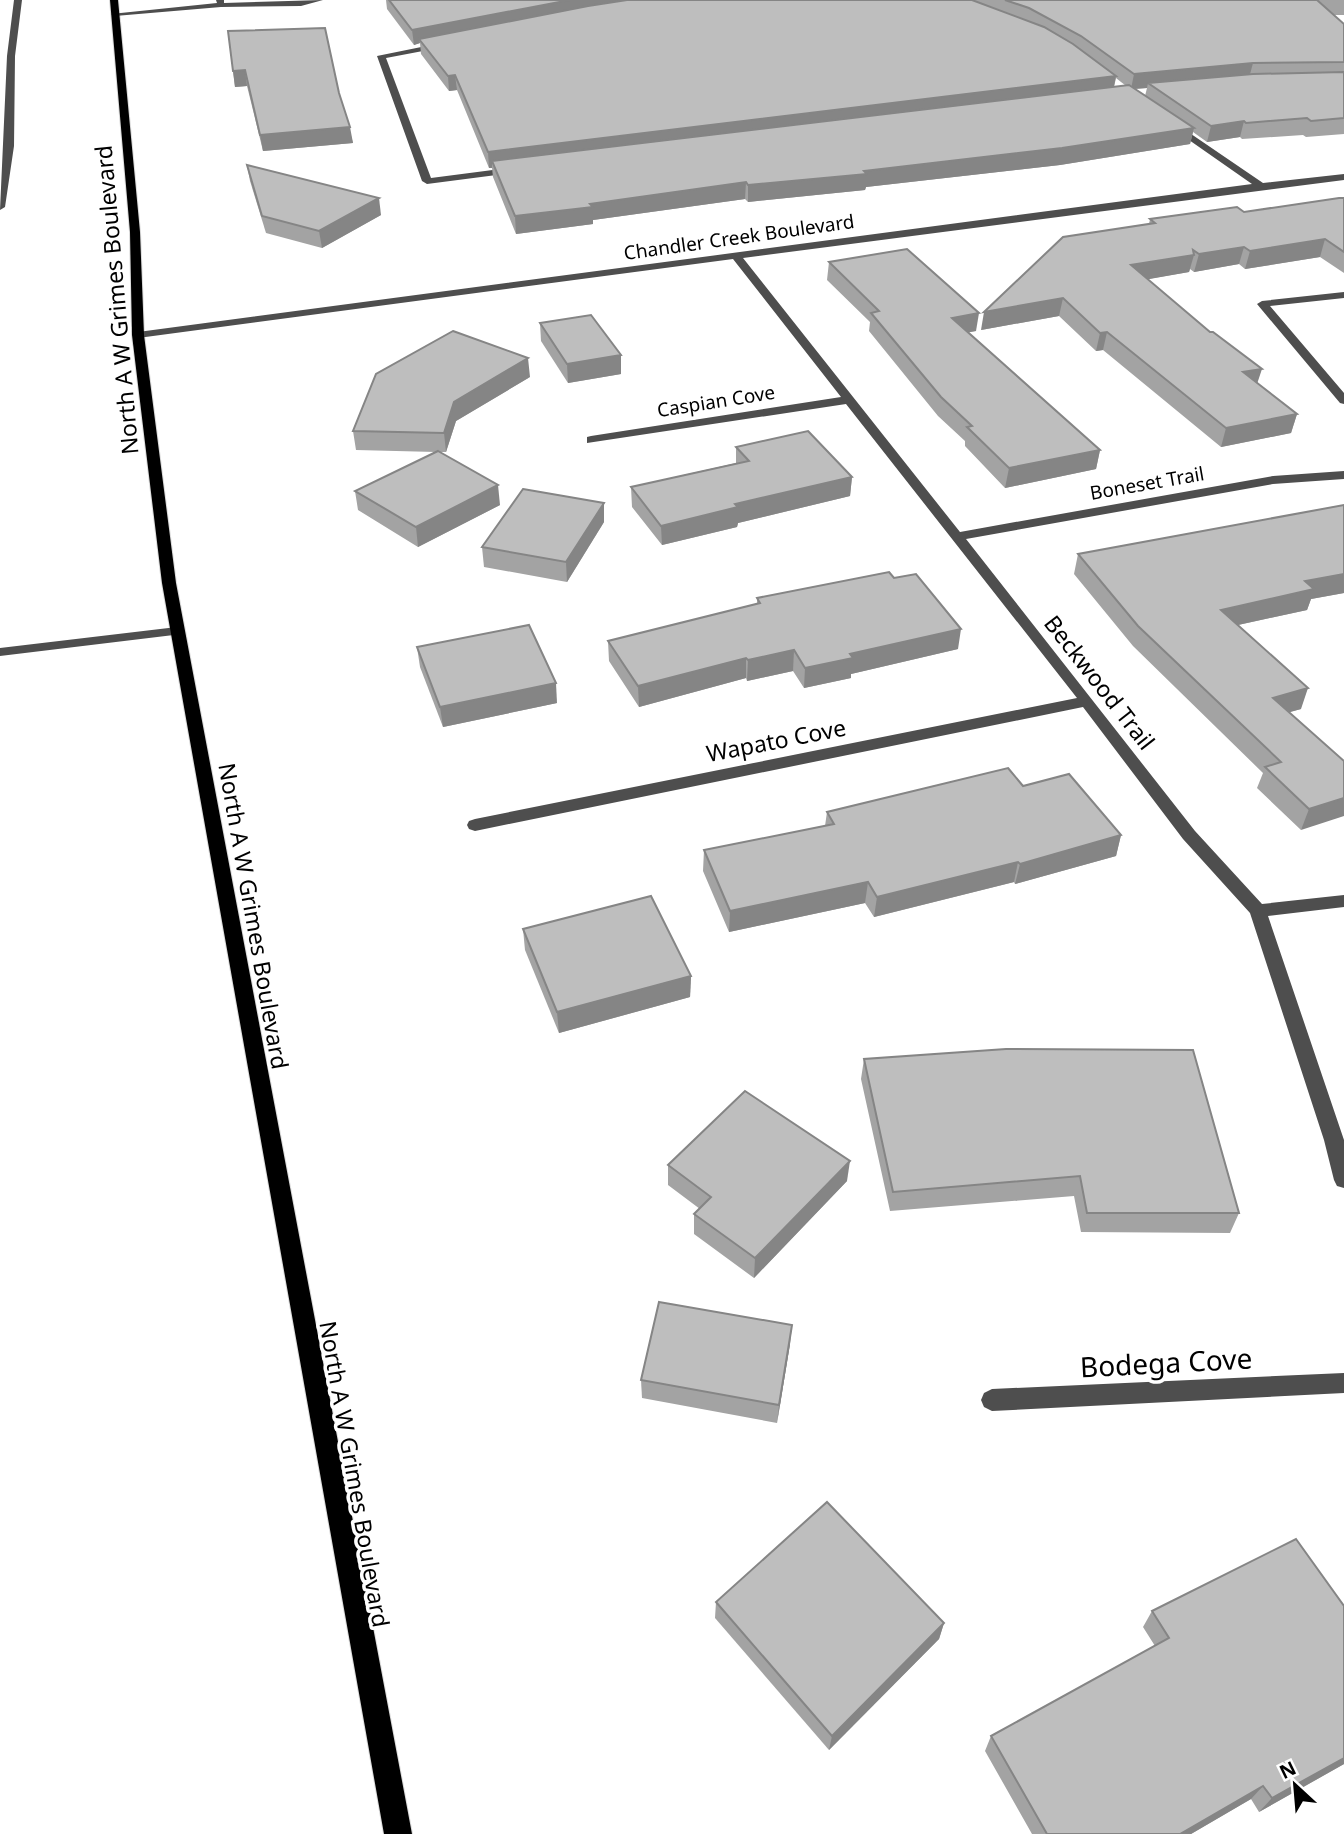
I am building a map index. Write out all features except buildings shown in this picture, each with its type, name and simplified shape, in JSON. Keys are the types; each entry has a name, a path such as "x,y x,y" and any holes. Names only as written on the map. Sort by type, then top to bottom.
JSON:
{"main road":[{"name":"North A W Grimes Boulevard","path":"114,0 135,232 138,335 177,631 398,1834"}],"street":[{"path":"0,207 9,146 11,56 18,0"},
{"path":"115,13 221,2 301,4 319,0"},
{"path":"445,44 382,56 427,181 524,169"},
{"path":"0,57 11,56"},
{"path":"1164,120 1261,186"},
{"name":"Chandler Creek Boulevard","path":"138,335 1344,177"},
{"name":"Beckwood Trail","path":"735,255 958,536 1189,835 1258,911 1334,1140 1344,1180"},
{"path":"1344,295 1262,304 1344,400"},
{"name":"Caspian Cove","path":"591,440 848,400"},
{"name":"Boneset Trail","path":"958,536 1273,480 1344,475"},
{"path":"0,652 177,631"},
{"name":"Wapato Cove","path":"475,825 1087,701"},
{"path":"1258,911 1344,901"},
{"name":"Bodega Cove","path":"992,1400 1344,1383"}]}
